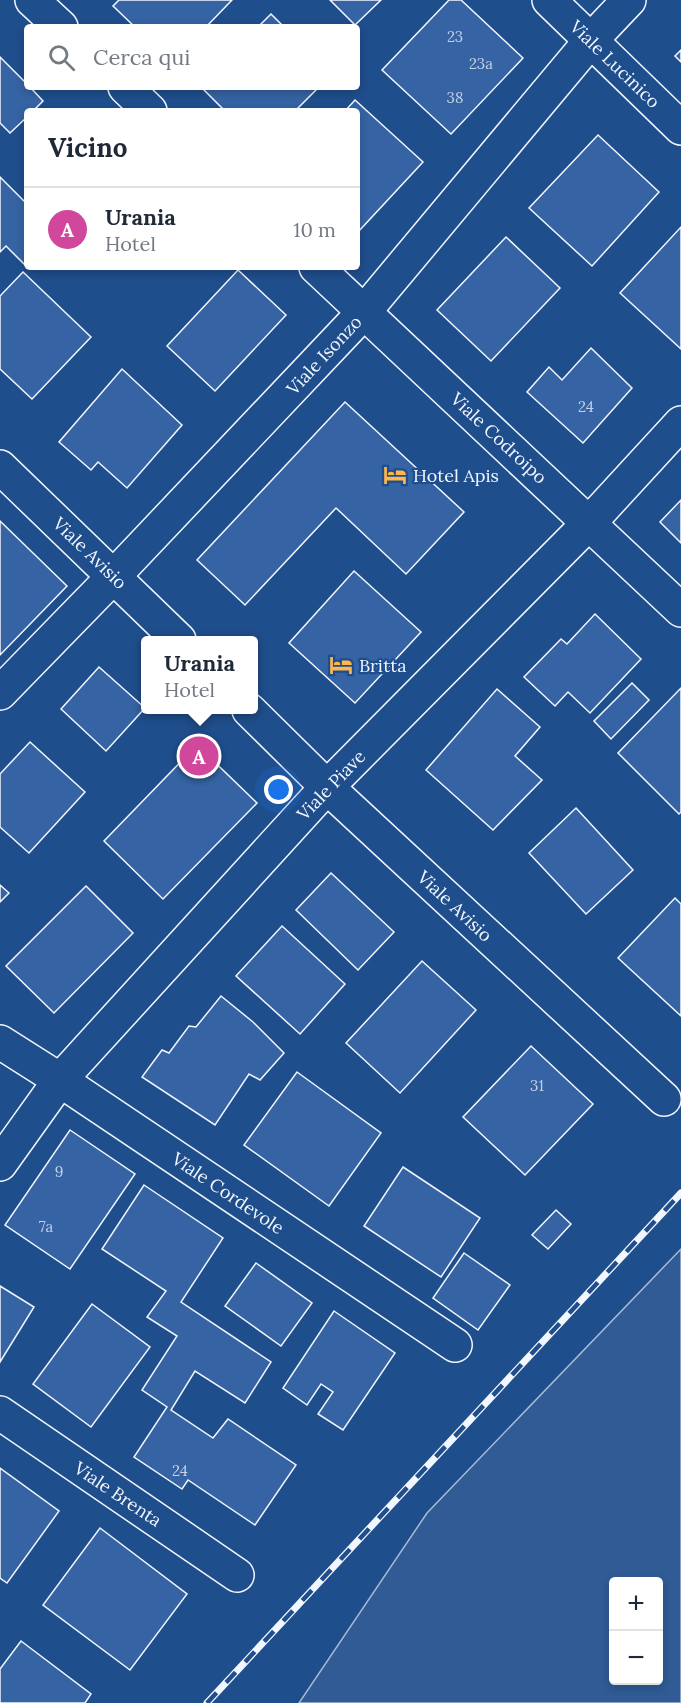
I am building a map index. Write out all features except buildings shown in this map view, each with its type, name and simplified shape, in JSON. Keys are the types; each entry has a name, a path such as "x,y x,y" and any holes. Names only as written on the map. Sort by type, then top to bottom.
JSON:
{"street":[{"path":"32,0 58,24"},
{"name":"Viale Lucinico","path":"549,0 592,39 681,128"},
{"name":"Viale Isonzo","path":"0,693 364,312 592,39 629,0"},
{"path":"128,90 147,108"},
{"name":"Viale Codroipo","path":"319,270 681,610"},
{"name":"Viale Piave","path":"0,1164 60,1080 327,787 590,523 681,423"},
{"name":"Viale Avisio","path":"0,467 175,636"},
{"name":"Viale Avisio","path":"253,714 327,787 664,1099"},
{"name":"Viale Cordevole","path":"0,1042 455,1345"},
{"name":"Viale Brenta","path":"0,1413 237,1575"}],"shaded area":[{"path":"681,1249 681,1703 299,1703 427,1513"}],"railway":[{"path":"207,1703 681,1193"}],"place":[{"name":"Hotel Apis","path":"395,475"},
{"name":"Britta","path":"341,665"},
{"name":"Urania","path":"199,756"}]}
